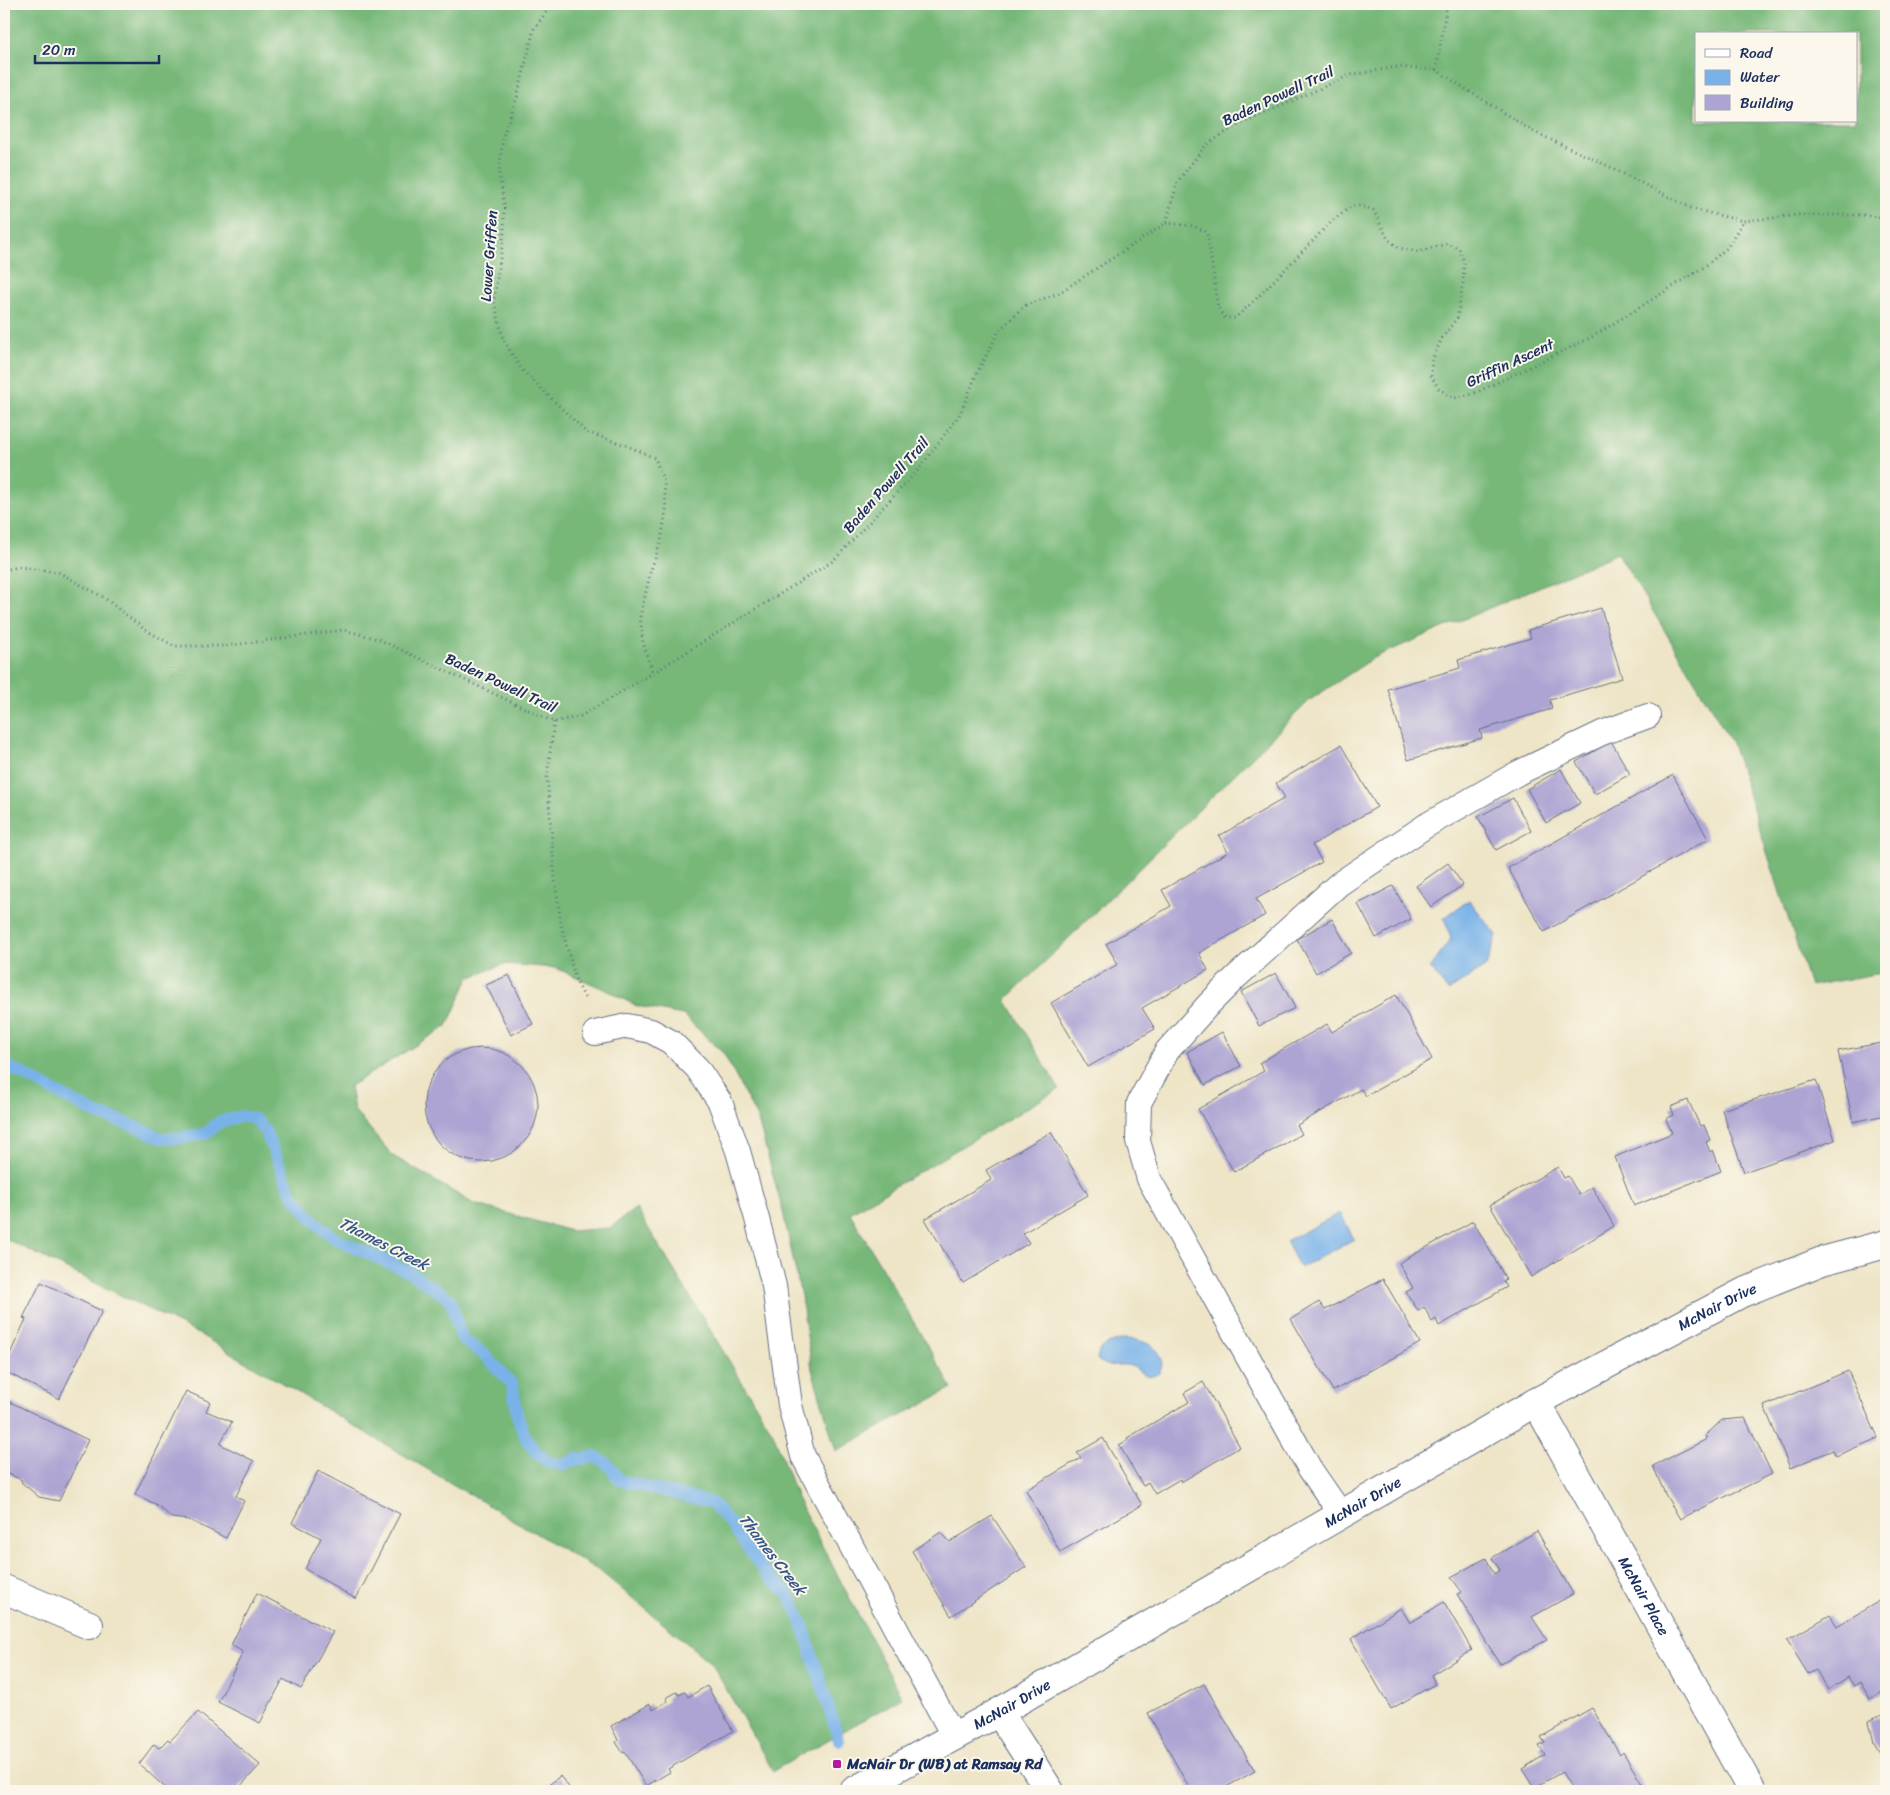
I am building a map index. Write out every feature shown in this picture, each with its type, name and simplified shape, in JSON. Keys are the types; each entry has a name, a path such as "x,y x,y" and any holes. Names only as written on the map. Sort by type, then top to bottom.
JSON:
{"street":[{"name":"McNair Drive","path":"854,1791 999,1712 1536,1402 1742,1293 1822,1261 1886,1244"},
{"name":"McNair Place","path":"1536,1402 1752,1791"},
{"path":"4,1589 89,1625"},
{"path":"999,1712 1050,1791"}],"lane":[{"path":"1341,1514 1310,1469 1149,1179 1138,1141 1139,1103 1167,1051 1208,1005 1339,884 1427,825 1518,773 1602,734 1648,716"},
{"path":"599,1032 628,1026 651,1031 671,1042 696,1068 720,1102 738,1151 758,1219 774,1286 790,1405 803,1456 954,1737"}],"path":[{"name":"Lower Griffen","path":"552,4 534,29 517,98 503,136 499,172 504,204 504,232 494,300 503,339 521,369 586,432 625,445 654,458 664,482 666,510 661,541 651,570 640,617 643,643 653,673"},
{"path":"1436,70 1447,4"},
{"name":"Baden Powell Trail","path":"4,570 19,567 58,572 102,597 144,629 174,646 226,646 344,630 378,639 554,722 582,716 833,561 918,470 960,414 978,371 999,331 1024,306 1059,293 1166,223 1178,181 1206,145 1234,127 1350,75 1397,67 1436,70 1534,132 1604,164 1693,209 1743,221 1799,215 1862,215 1886,218"},
{"name":"Griffin Ascent","path":"1166,223 1194,226 1207,232 1218,308 1225,318 1234,318 1255,300 1332,222 1352,206 1361,206 1373,210 1388,240 1399,248 1418,252 1446,244 1459,248 1464,262 1463,283 1457,318 1442,338 1432,360 1431,376 1439,389 1454,398 1473,394 1592,337 1704,267 1727,248 1743,221"},
{"path":"554,722 547,776 555,880 562,929 576,981 599,1032"}],"green space":[{"path":"4,4 1886,4 1886,972 1810,986 1732,743 1618,553 1375,657 1310,700 1006,1000 1059,1089 850,1213 952,1388 836,1451 812,1369 801,1296 783,1212 758,1120 724,1054 683,1015 637,1006 556,968 504,964 469,978 447,1026 350,1086 354,1110 393,1156 474,1204 571,1231 610,1228 636,1208 773,1433 797,1498 902,1698 773,1771 712,1664 601,1572 199,1334 4,1238"}],"water":[{"path":"1469,900 1497,935 1486,966 1448,991 1430,967 1451,939 1444,918"},
{"path":"1340,1213 1354,1239 1300,1268 1286,1241"},
{"path":"1124,1339 1137,1340 1153,1347 1161,1356 1163,1363 1159,1373 1148,1376 1130,1366 1107,1365 1097,1359 1100,1349 1108,1344"}],"building":[{"path":"1601,608 1622,678 1550,700 1552,709 1480,730 1482,738 1408,760 1388,689 1460,668 1458,660 1531,638 1528,630"},
{"path":"1611,741 1630,774 1595,794 1576,762"},
{"path":"1341,745 1377,807 1312,845 1322,862 1256,899 1265,915 1199,953 1208,970 1142,1008 1155,1029 1088,1067 1051,1003 1118,964 1106,944 1171,906 1162,890 1228,852 1219,836 1285,798 1276,783"},
{"path":"1561,769 1580,803 1546,823 1527,789"},
{"path":"1673,775 1708,839 1544,932 1508,868"},
{"path":"1513,798 1531,831 1496,850 1478,817"},
{"path":"1448,863 1463,885 1431,907 1416,886"},
{"path":"1393,886 1411,919 1376,938 1358,904"},
{"path":"1332,919 1351,953 1316,973 1297,939"},
{"path":"1276,973 1295,1008 1259,1026 1241,992"},
{"path":"509,975 533,1024 511,1035 486,985"},
{"path":"1396,995 1432,1059 1366,1096 1361,1089 1297,1125 1302,1134 1234,1172 1198,1109 1264,1071 1259,1063 1327,1024 1332,1032"},
{"path":"1222,1032 1241,1066 1205,1085 1187,1052"},
{"path":"1886,1042 1886,1115 1853,1122 1838,1051"},
{"path":"481,1048 503,1052 513,1057 529,1073 534,1083 538,1105 534,1127 529,1137 513,1153 503,1158 481,1162 459,1158 449,1153 433,1137 428,1127 424,1105 428,1083 433,1073 449,1057 459,1052"},
{"path":"1816,1080 1835,1140 1744,1172 1722,1110"},
{"path":"1688,1100 1700,1126 1704,1125 1710,1140 1706,1142 1710,1152 1713,1150 1721,1171 1634,1206 1615,1157 1672,1133 1666,1119 1674,1115 1671,1107"},
{"path":"1051,1132 1088,1195 1023,1233 1029,1243 963,1283 925,1219 991,1180 986,1170"},
{"path":"1558,1167 1564,1178 1568,1176 1579,1195 1592,1187 1614,1226 1531,1277 1490,1205"},
{"path":"1473,1221 1506,1279 1503,1281 1507,1287 1439,1326 1436,1319 1432,1322 1424,1307 1418,1311 1406,1292 1413,1288 1399,1263"},
{"path":"1383,1279 1420,1343 1333,1391 1291,1319 1319,1302 1325,1310"},
{"path":"41,1282 102,1311 59,1399 4,1371 4,1367 26,1319 23,1318"},
{"path":"1848,1371 1878,1438 1836,1456 1833,1450 1790,1468 1764,1406"},
{"path":"1203,1382 1240,1447 1181,1482 1180,1479 1155,1494 1148,1482 1143,1486 1119,1445 1128,1440 1127,1438 1189,1402 1184,1393"},
{"path":"186,1391 210,1402 206,1411 232,1422 220,1444 254,1461 236,1496 244,1501 226,1538 189,1520 172,1518 157,1505 135,1494"},
{"path":"4,1399 88,1440 59,1501 39,1497 21,1482 22,1480 4,1472"},
{"path":"1745,1418 1772,1474 1680,1519 1665,1494 1653,1466 1707,1439 1705,1436 1722,1420"},
{"path":"1103,1438 1142,1505 1060,1552 1026,1490 1081,1458 1077,1453"},
{"path":"318,1471 400,1514 356,1599 305,1569 321,1538 292,1523"},
{"path":"992,1516 1026,1567 951,1616 912,1551 941,1532 950,1542"},
{"path":"1537,1531 1573,1594 1532,1617 1547,1640 1500,1664 1457,1594 1462,1592 1451,1577 1486,1558 1494,1574 1500,1570 1492,1558"},
{"path":"257,1593 333,1632 301,1689 283,1679 260,1723 218,1702 243,1652 231,1645"},
{"path":"1886,1597 1886,1690 1870,1699 1860,1682 1854,1686 1848,1677 1828,1690 1816,1670 1808,1674 1787,1640 1830,1615 1837,1626"},
{"path":"1444,1602 1472,1650 1431,1675 1435,1684 1391,1709 1351,1639 1401,1608 1410,1623"},
{"path":"1204,1684 1255,1771 1219,1791 1191,1791 1148,1713"},
{"path":"707,1686 733,1731 668,1769 670,1772 646,1786 625,1752 623,1753 616,1742 618,1740 611,1726 650,1704 653,1710 668,1701 666,1698 677,1692 679,1695 685,1692 688,1697"},
{"path":"1592,1708 1620,1755 1623,1752 1646,1791 1573,1791 1562,1772 1534,1788 1522,1769 1545,1755 1539,1746 1545,1743 1541,1737"},
{"path":"198,1712 260,1765 236,1791 169,1791 139,1764 154,1744 159,1748 168,1739 170,1741"},
{"path":"1886,1713 1886,1762 1874,1743 1869,1721"},
{"path":"560,1776 572,1791 541,1791"}],"waterway":[{"name":"Thames Creek","path":"4,1064 97,1114 124,1122 161,1138 181,1138 207,1133 219,1122 242,1116 255,1119 265,1131 292,1194 312,1219 334,1238 409,1272 450,1299 462,1339 485,1355 512,1384 518,1418 526,1439 537,1453 548,1462 562,1465 577,1459 596,1457 609,1465 619,1480 712,1503 730,1523 766,1574 789,1594 802,1623 839,1740"}],"place":[{"name":"McNair Dr (WB) at Ramsay Rd","path":"837,1764"}]}
